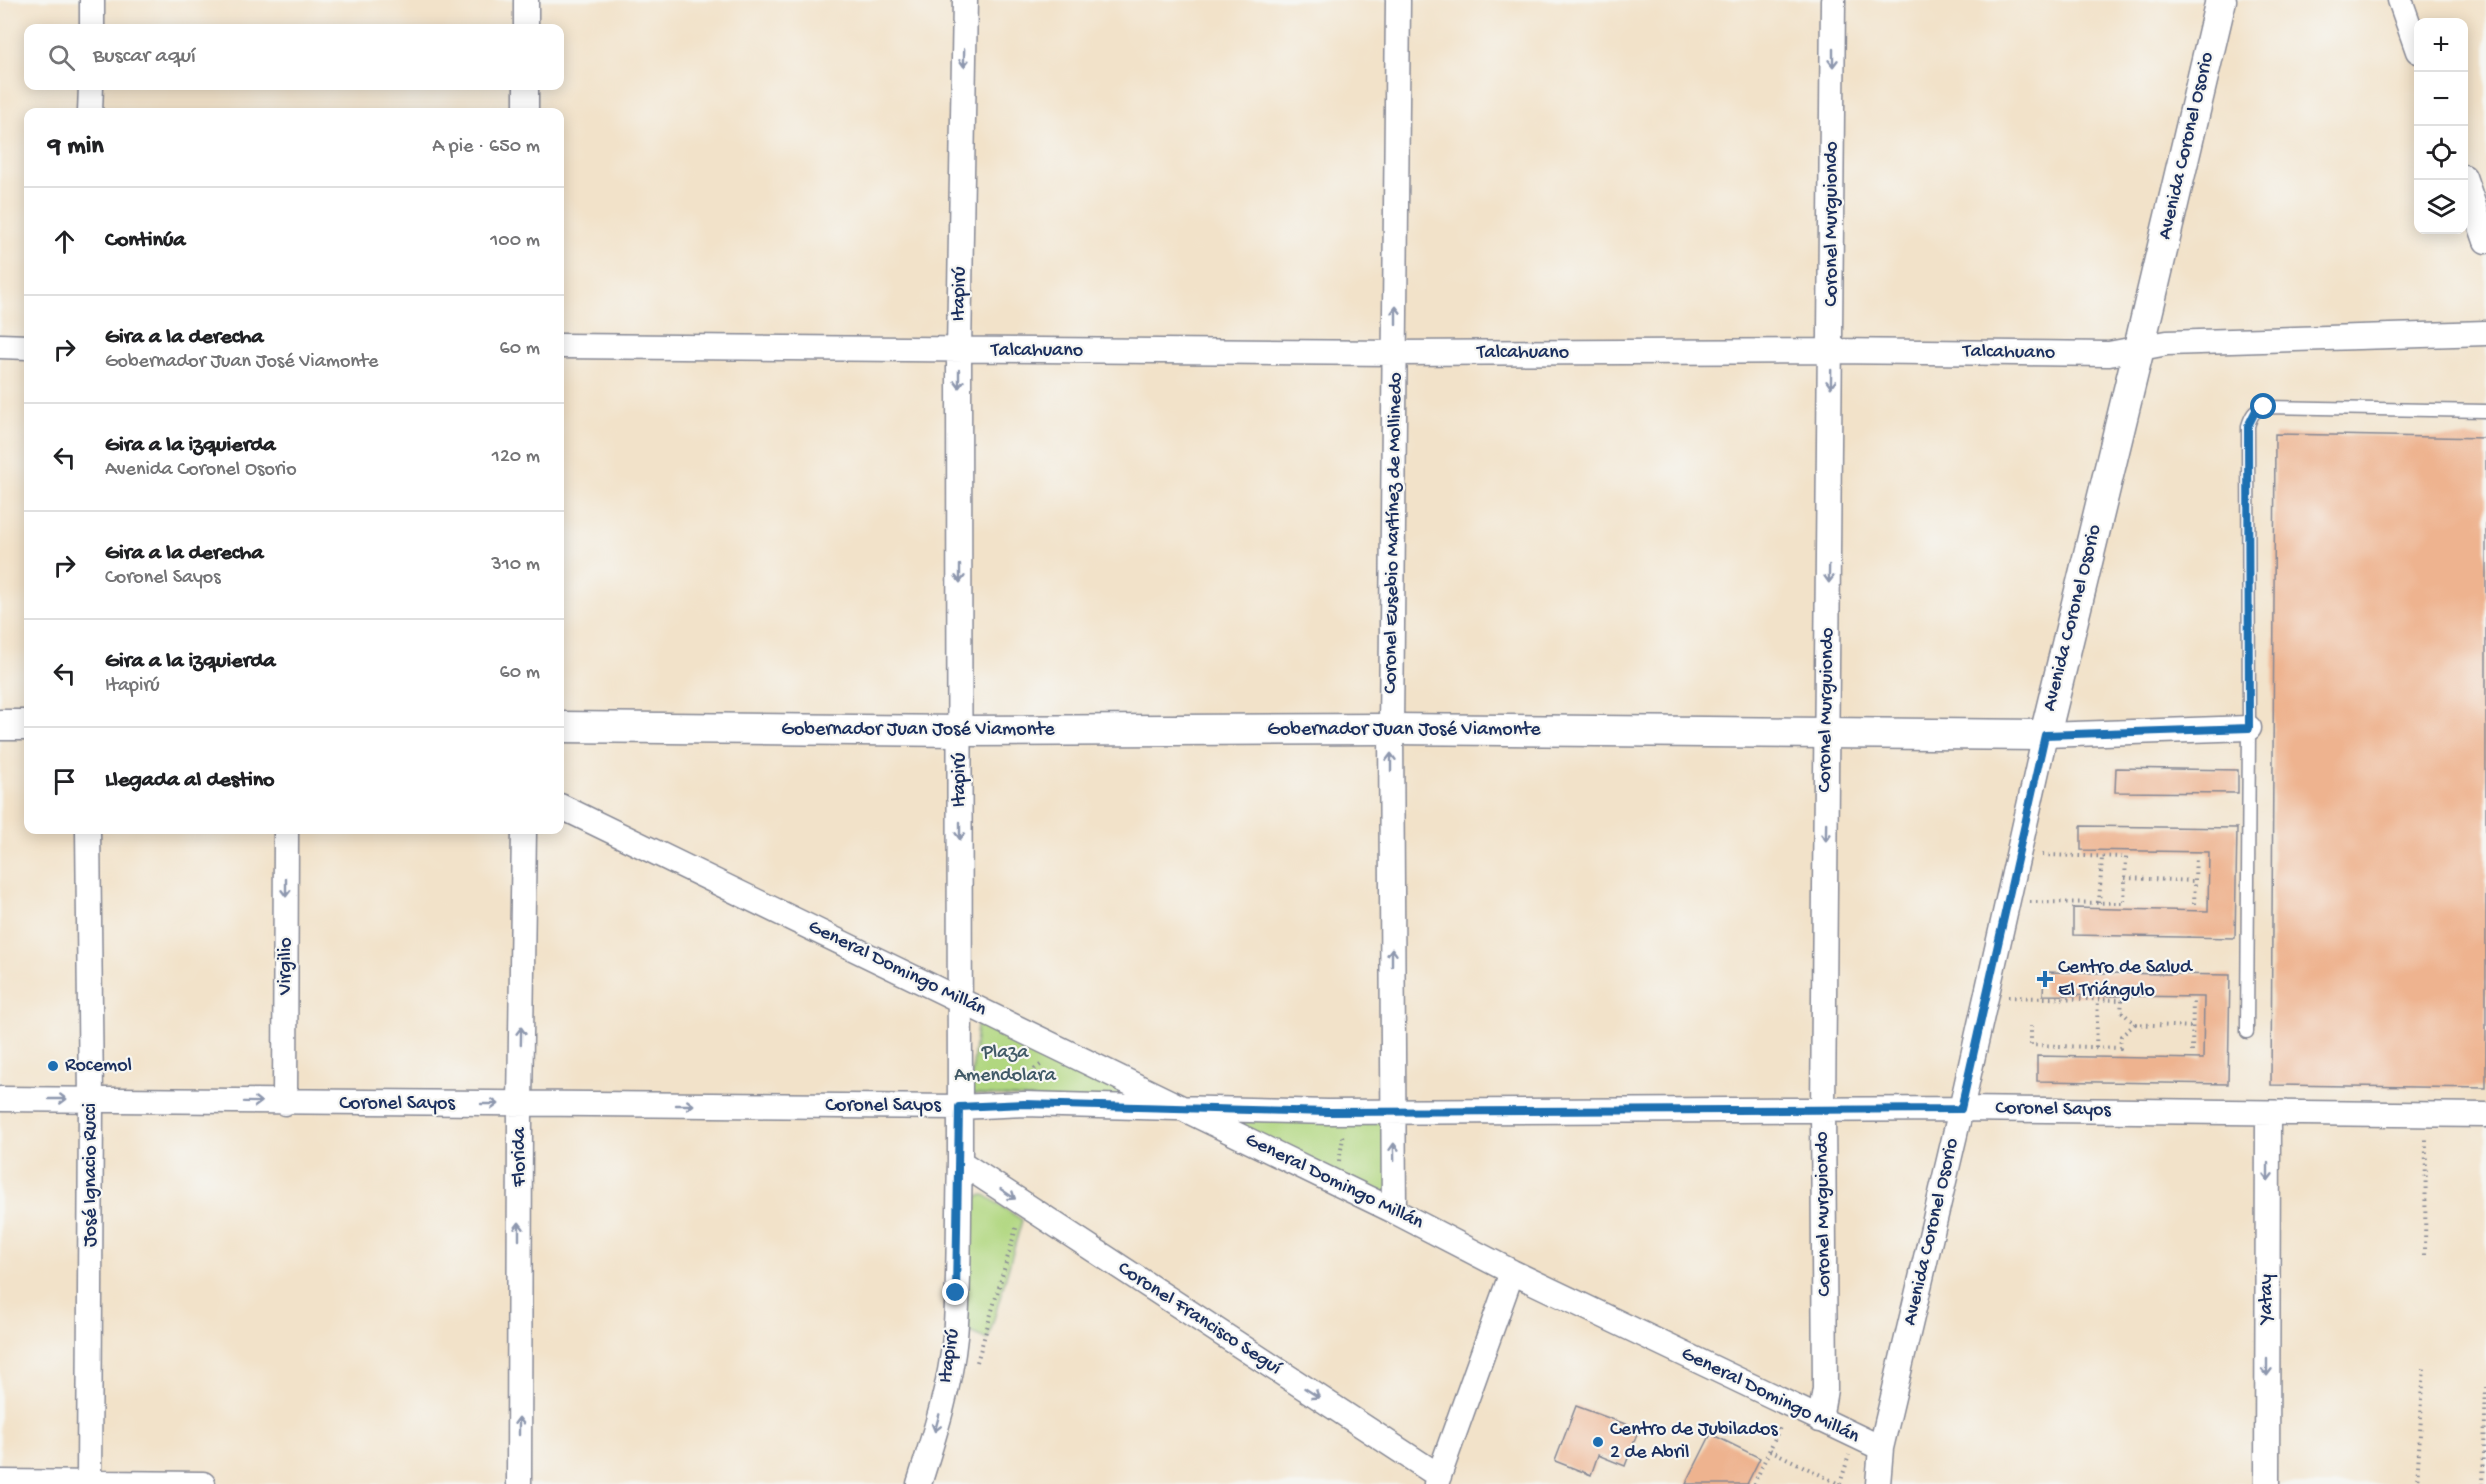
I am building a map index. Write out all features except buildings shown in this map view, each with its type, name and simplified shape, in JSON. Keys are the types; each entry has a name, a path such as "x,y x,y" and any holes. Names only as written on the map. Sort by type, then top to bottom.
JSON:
{"street":[{"path":"92,0 92,24"},
{"path":"526,0 526,24"},
{"name":"Itapirú","path":"919,1484 946,1387 955,1337 960,1162 959,350 965,0"},
{"name":"Coronel Eusebio Martínez de Mollinedo","path":"1394,1211 1391,729 1398,0"},
{"name":"Coronel Murguiondo","path":"1820,1420 1826,1389 1823,1110 1833,0"},
{"name":"Avenida Coronel Osorio","path":"1881,1448 1987,996 2045,735 2221,0"},
{"path":"2400,0 2414,40"},
{"path":"90,108 91,90"},
{"path":"526,90 526,108"},
{"path":"2464,180 2486,241"},
{"name":"Talcahuano","path":"564,346 1396,353 1831,351 2109,354 2167,344 2486,333"},
{"path":"0,346 24,347"},
{"path":"0,724 24,725"},
{"name":"Gobernador Juan José Viamonte","path":"564,727 960,731 1391,729 2045,735 2249,728"},
{"name":"General Domingo Millán","path":"564,808 1336,1182 1512,1272 1881,1448 1878,1484"},
{"name":"José Ignacio Rucci","path":"88,834 91,1100 89,1483"},
{"name":"Virgilio","path":"285,1103 286,834"},
{"name":"Florida","path":"519,1484 520,1104 524,834"},
{"name":"Coronel Sayos","path":"0,1099 959,1107 1024,1104 1328,1112 1961,1109 2486,1115"},
{"name":"Yatay","path":"2267,1484 2268,1113"},
{"name":"Coronel Francisco Seguí","path":"960,1162 1437,1480"},
{"path":"1437,1480 1512,1272"},
{"path":"0,1482 202,1484"}],"lane":[{"path":"2247,1032 2248,426 2250,417 2256,410 2264,407 2486,411"}],"path":[{"path":"2008,902 2124,903 2126,857 2019,854"},
{"path":"2099,903 2102,856"},
{"path":"2193,904 2196,856"},
{"path":"2126,878 2195,880"},
{"path":"1987,996 2122,999 2121,1011 2135,1023 2192,1027"},
{"path":"2096,1047 2098,999"},
{"path":"2192,1052 2193,1000"},
{"path":"2031,1026 2031,1046 2120,1048 2121,1036 2135,1023"},
{"path":"1024,1104 1035,1069 1048,1059 1055,1046"},
{"path":"1328,1112 1343,1138 1336,1182"},
{"path":"2425,1255 2426,1115"},
{"path":"976,1365 1023,1204"},
{"path":"2417,1484 2424,1366"},
{"path":"2483,1484 2486,1387"},
{"path":"1754,1484 1790,1405"},
{"path":"1770,1450 1839,1484 1856,1437"}],"green space":[{"name":"Plaza Amendolara","path":"978,1016 1186,1109 970,1094"},
{"path":"1186,1109 1393,1112 1394,1211"},
{"path":"985,1195 1022,1220 988,1340 962,1329 969,1199"}],"place":[{"name":"Centro de Salud El Triángulo","path":"2045,979"},
{"name":"Rocemol","path":"53,1066"},
{"name":"Centro de Jubilados 2 de Abril","path":"1598,1442"}],"route":[{"path":"956,1293 960,1162 959,1107 1024,1104 1328,1112 1961,1109 2045,735 2249,728 2248,426 2250,417 2256,410 2264,407"}]}
